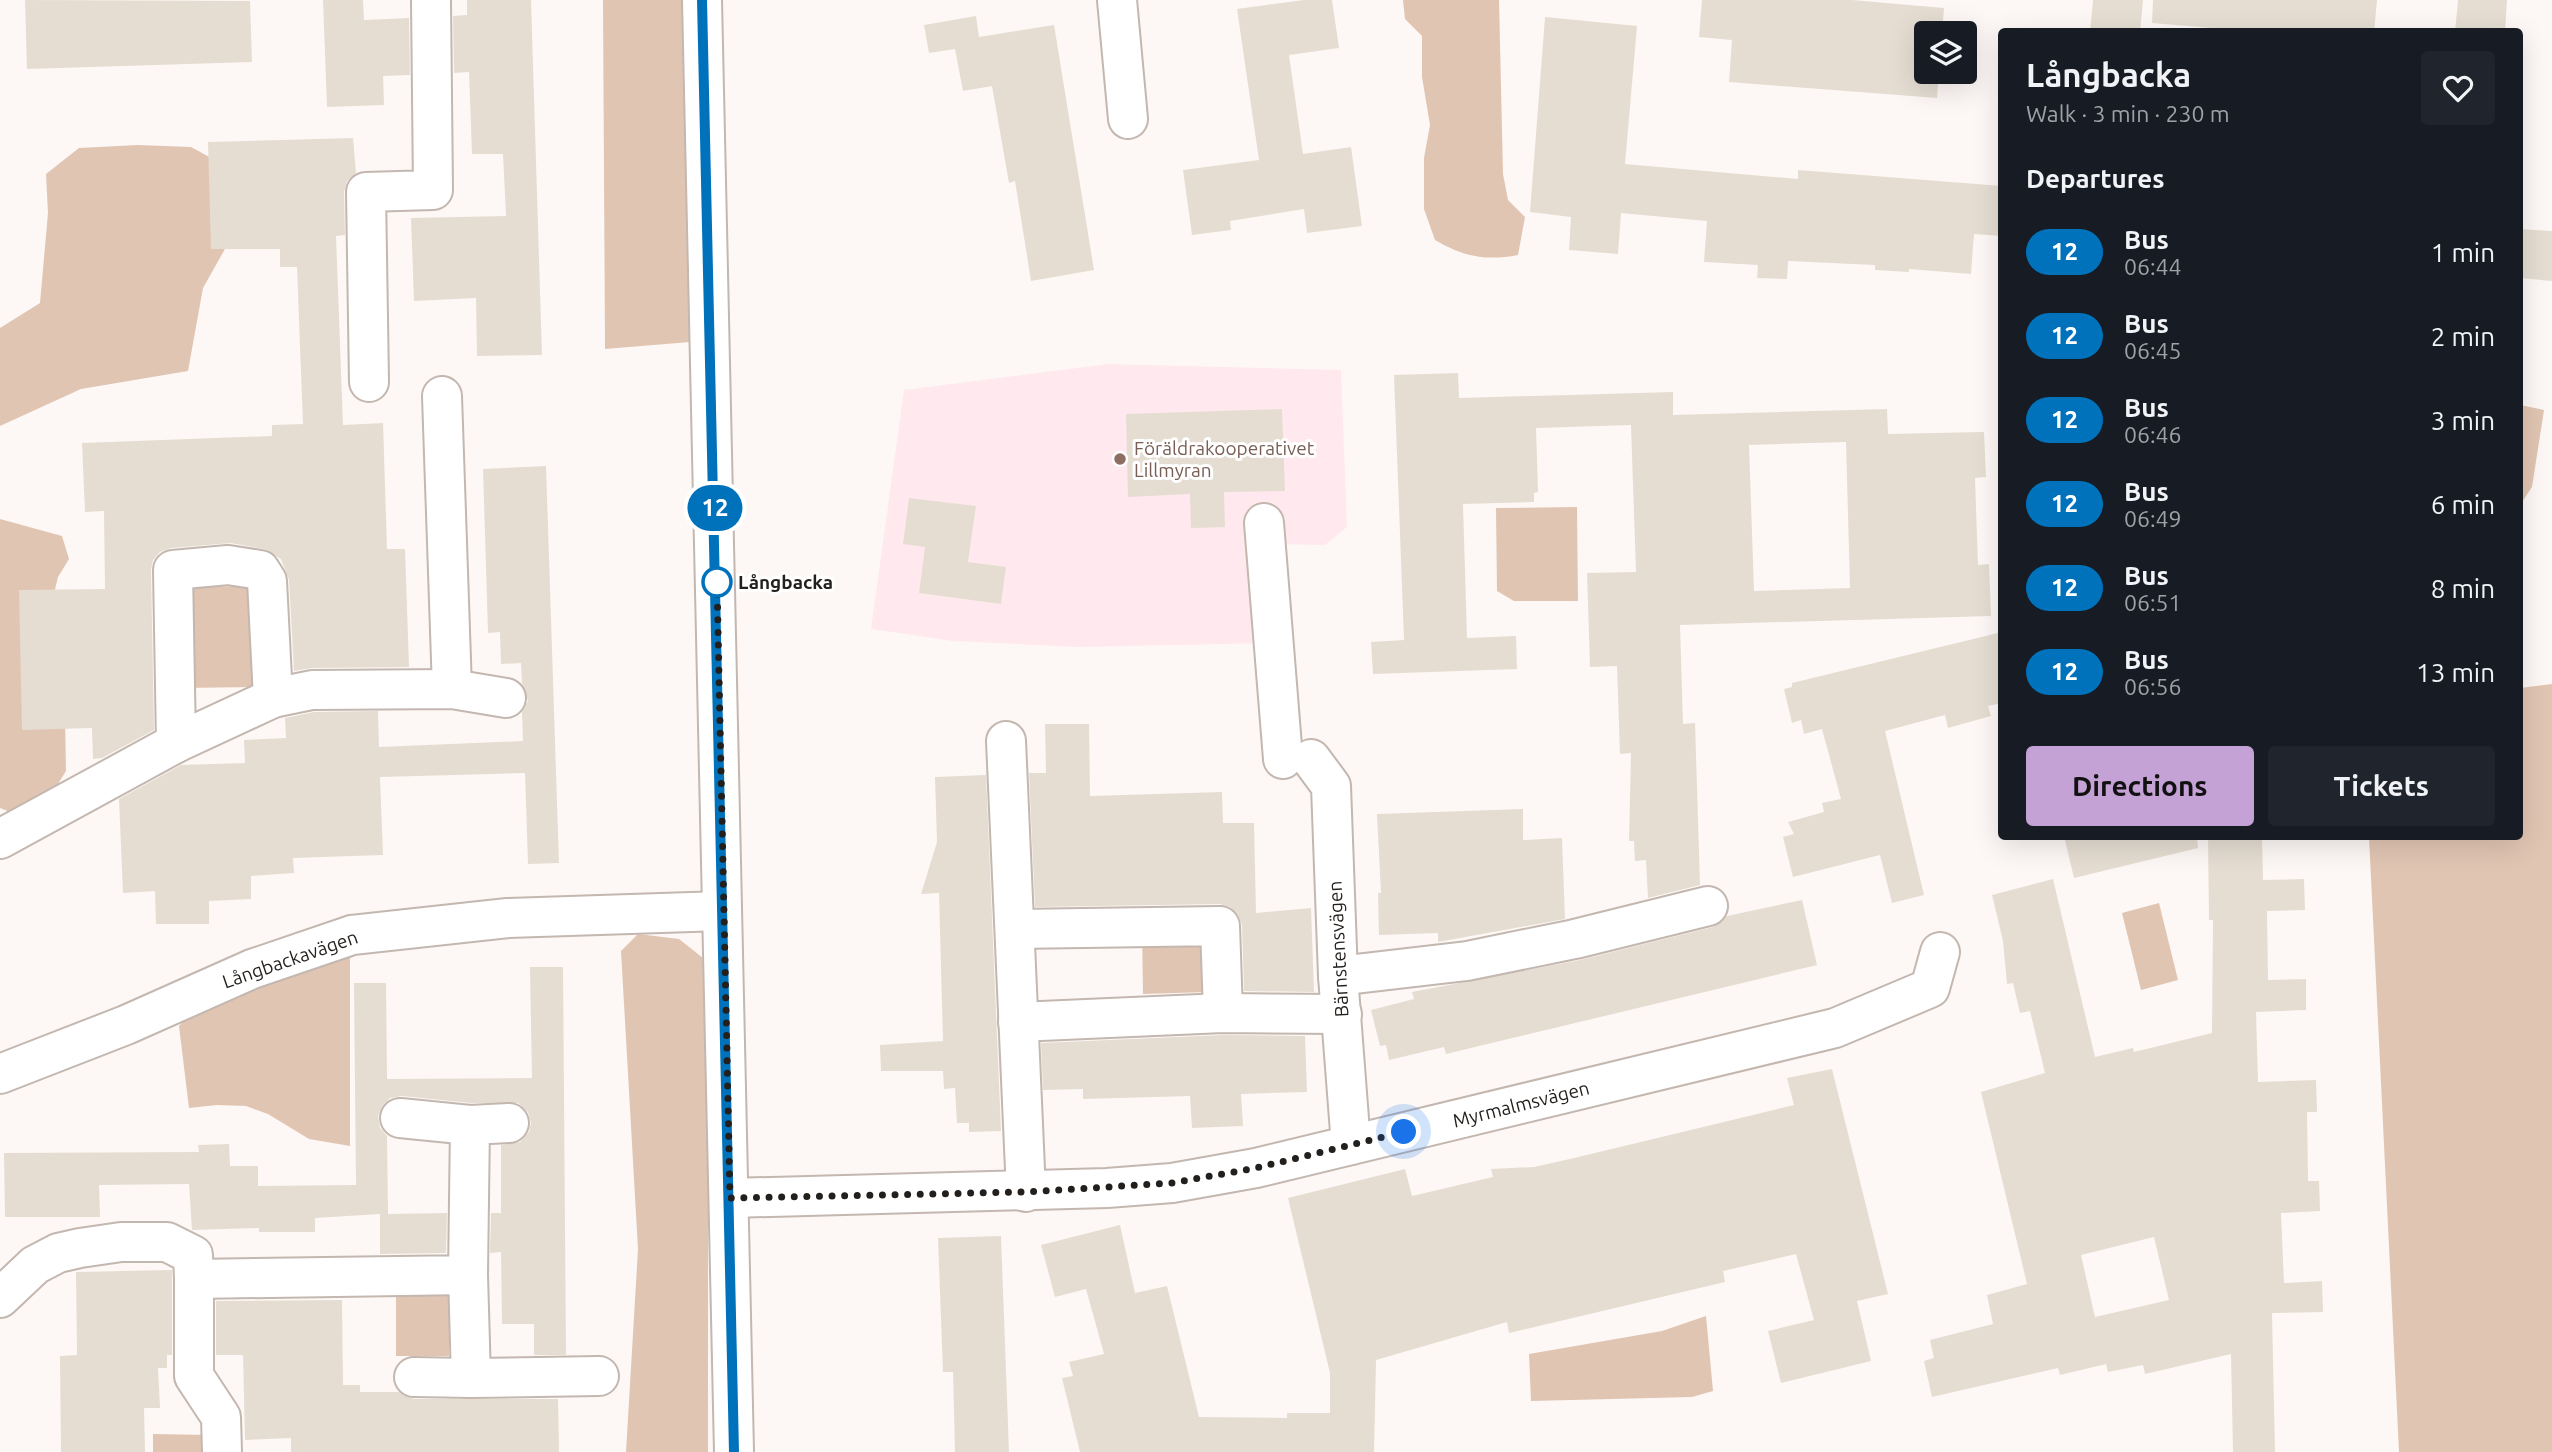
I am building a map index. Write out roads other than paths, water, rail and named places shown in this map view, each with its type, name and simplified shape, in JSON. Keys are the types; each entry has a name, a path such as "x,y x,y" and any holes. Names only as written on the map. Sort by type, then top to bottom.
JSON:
{"street":[{"path":"369,382 366,192 433,190 430,0"},
{"path":"702,0 734,1452"},
{"path":"1117,0 1128,119"},
{"path":"442,396 452,689"},
{"name":"Bärnstensvägen","path":"1264,523 1297,758 1331,786 1338,976 1351,1145"},
{"path":"176,743 173,570 228,565 260,570 267,581 273,698"},
{"path":"0,839 176,743 273,698 312,690 452,689 506,698"},
{"path":"1006,741 1026,1192"},
{"path":"1338,976 1466,961 1575,939 1707,906"},
{"name":"Långbackavägen","path":"0,1074 127,1025 252,969 352,935 508,918 722,911"},
{"path":"1016,929 1220,926 1223,1013"},
{"name":"Myrmalmsvägen","path":"730,1198 1026,1192 1172,1183 1351,1145 1835,1028 1930,988 1940,952"},
{"path":"1018,1022 1223,1013 1342,1014"},
{"path":"400,1118 470,1125 509,1123"},
{"path":"470,1125 468,1275 471,1378"},
{"path":"0,1298 35,1265 58,1253 121,1242 167,1242 193,1255 194,1376 221,1417 222,1452"},
{"path":"194,1279 468,1275"},
{"path":"414,1377 599,1376"}],"place":[{"name":"Föräldrakooperativet Lillmyran","path":"1120,459"},
{"name":"Långbacka","path":"717,582"}]}
